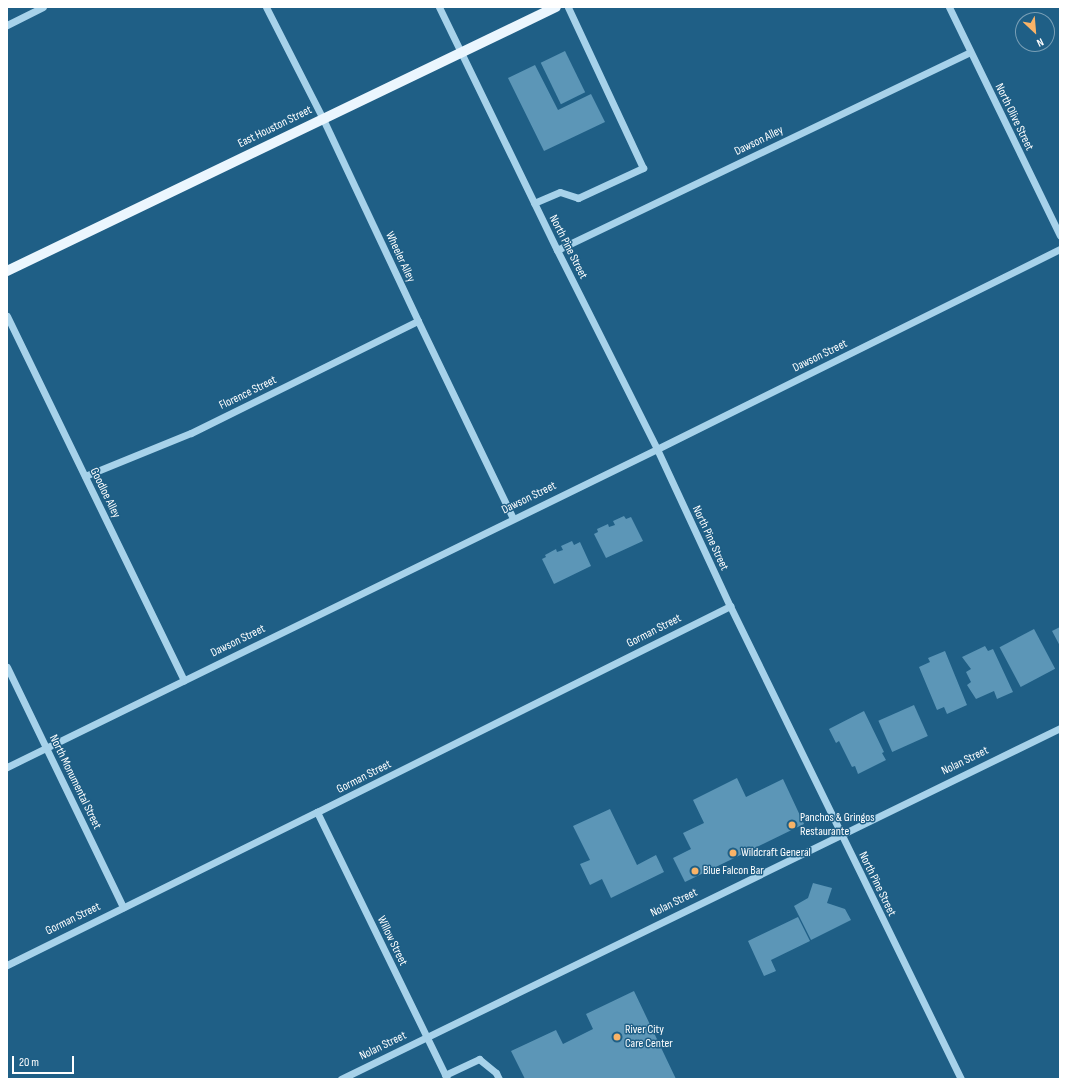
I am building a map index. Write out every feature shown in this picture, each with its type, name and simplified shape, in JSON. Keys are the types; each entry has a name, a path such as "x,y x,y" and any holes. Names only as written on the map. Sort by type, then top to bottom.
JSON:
{"main road":[{"name":"East Houston Street","path":"7,271 556,7"}],"street":[{"path":"7,25 43,7"},
{"name":"Wheeler Alley","path":"266,7 323,118 418,321 513,518"},
{"name":"North Pine Street","path":"439,7 557,250 657,449 730,606 961,1079"},
{"path":"534,203 560,192 578,198 643,168 568,7"},
{"name":"North Olive Street","path":"948,7 1060,236"},
{"name":"Dawson Alley","path":"557,250 970,52"},
{"name":"Dawson Street","path":"7,767 513,518 657,449 1060,249"},
{"name":"Goodloe Alley","path":"7,316 184,680"},
{"name":"Florence Street","path":"85,476 191,433 418,321"},
{"name":"Gorman Street","path":"7,964 317,812 730,606"},
{"name":"North Monumental Street","path":"7,667 123,907"},
{"name":"Nolan Street","path":"341,1079 1060,728"},
{"name":"Willow Street","path":"317,812 446,1077"},
{"path":"446,1077 479,1059 496,1073 499,1079"}],"building":[{"path":"565,51 585,92 561,104 541,63"},
{"path":"535,65 558,110 591,94 605,122 544,151 508,78"},
{"path":"624,516 626,519 631,517 643,541 606,558 594,534 598,532 597,529 608,524 609,527 615,525 613,521"},
{"path":"572,541 574,545 580,542 591,566 554,584 542,559 546,557 545,555 556,549 557,552 563,550 561,546"},
{"path":"1060,627 1060,646 1052,631"},
{"path":"1034,629 1055,669 1021,687 1000,647"},
{"path":"985,646 988,651 993,649 1013,692 997,699 994,691 976,699 967,685 971,682 966,672 971,669 962,657"},
{"path":"945,651 967,705 947,714 944,707 937,710 919,667 930,662 928,658"},
{"path":"914,705 928,736 892,752 878,721"},
{"path":"864,711 884,752 882,753 886,760 858,774 855,766 852,767 839,741 836,743 829,729"},
{"path":"737,778 746,797 783,779 804,824 685,882 673,858 691,849 683,833 704,823 693,800"},
{"path":"610,809 637,865 656,855 664,872 611,898 602,879 590,885 580,864 590,860 573,826"},
{"path":"813,883 832,888 827,903 845,909 851,920 811,940 794,906 808,898"},
{"path":"798,917 810,941 771,960 776,971 764,976 748,941"},
{"name":"River City Care Center","path":"634,991 676,1079 525,1079 511,1051 556,1030 563,1044 593,1029 586,1014"}],"place":[{"name":"Panchos & Gringos Restaurante","path":"792,825"},
{"name":"Wildcraft General","path":"733,853"},
{"name":"Blue Falcon Bar","path":"695,871"},
{"name":"River City Care Center","path":"617,1037"}]}
